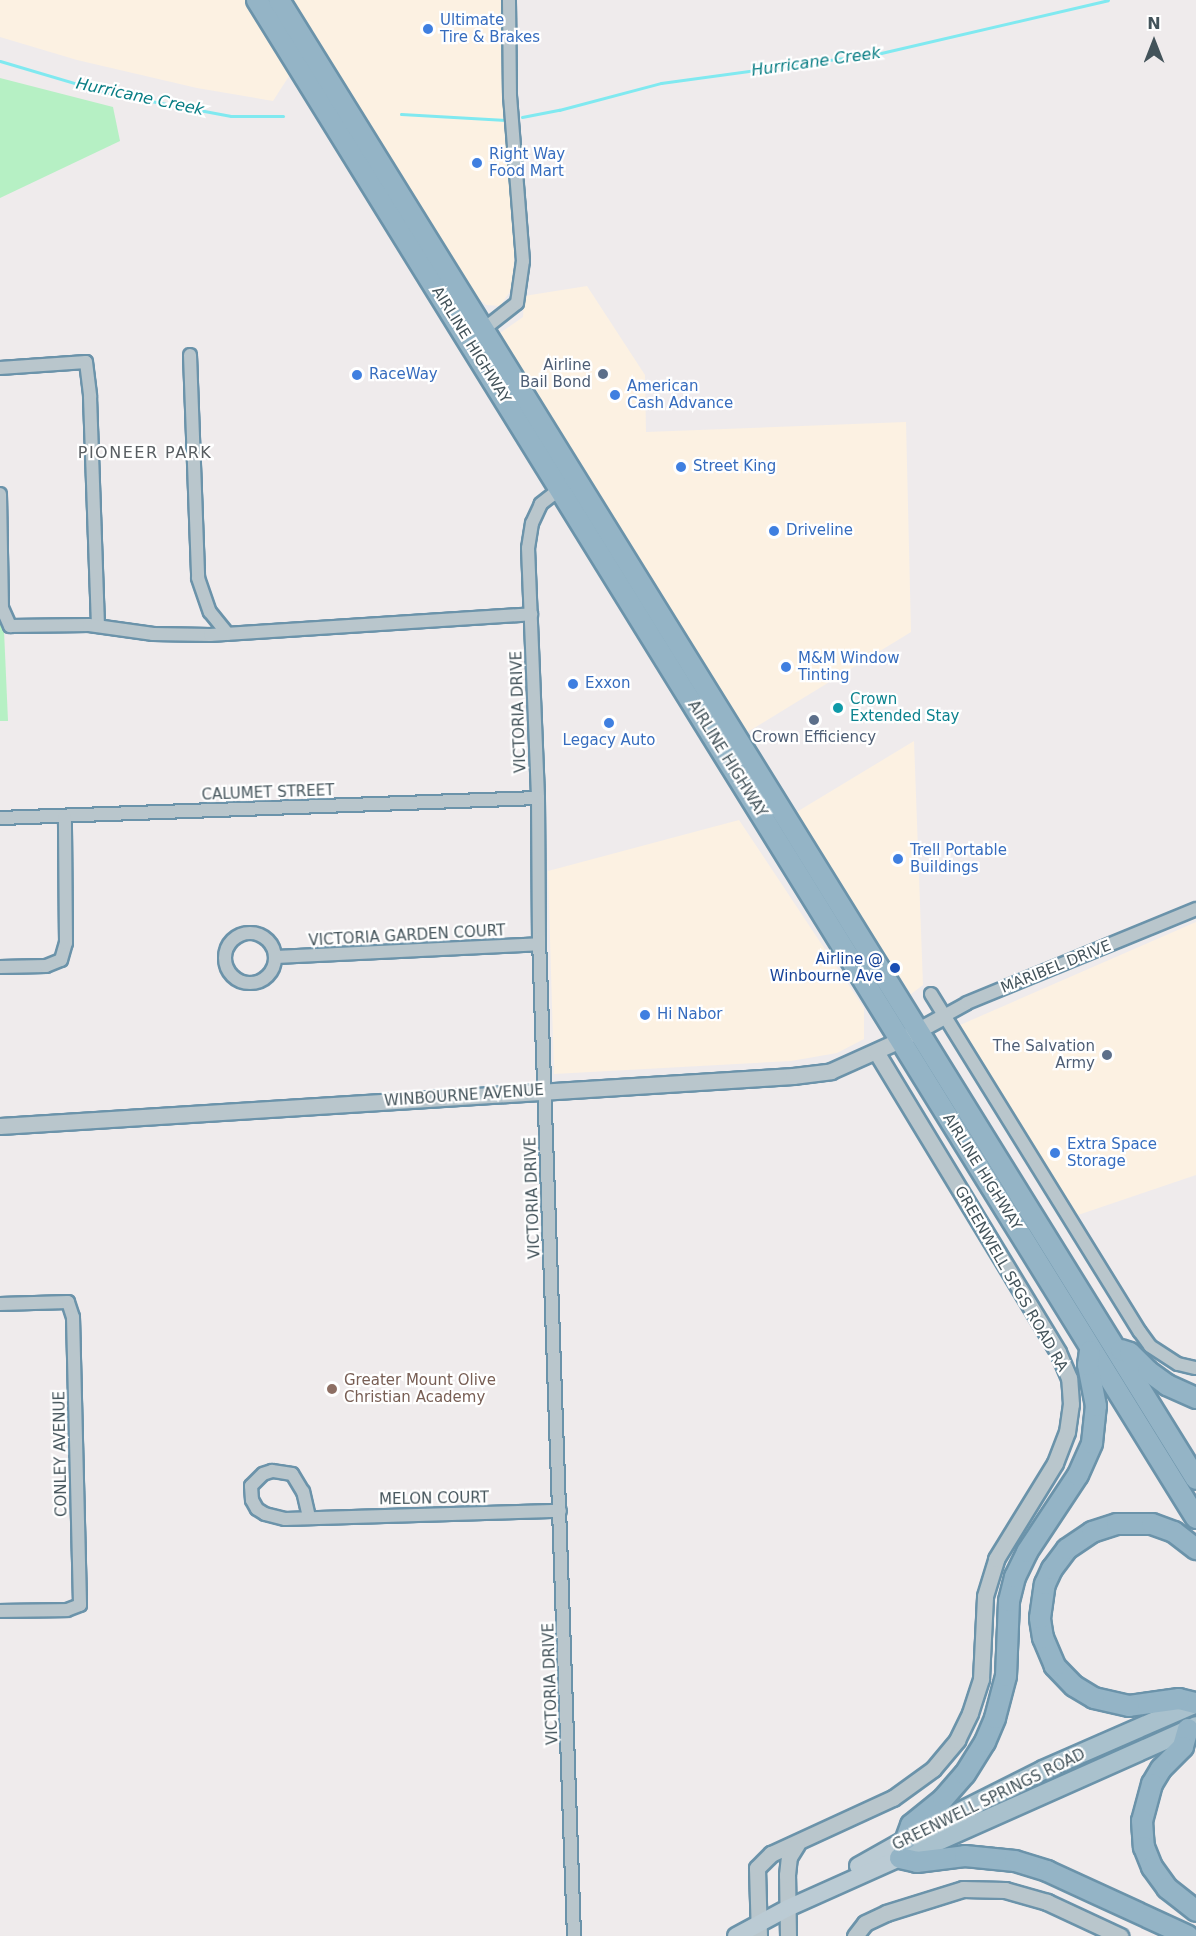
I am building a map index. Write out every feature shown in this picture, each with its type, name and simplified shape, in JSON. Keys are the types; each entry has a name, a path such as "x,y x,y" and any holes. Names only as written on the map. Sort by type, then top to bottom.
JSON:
{"highway":[{"name":"AIRLINE HIGHWAY","path":"258,0 366,158 745,770 900,1040 1196,1518"},
{"name":"AIRLINE HIGHWAY","path":"279,0 366,158"},
{"name":"AIRLINE HIGHWAY","path":"745,770 920,1030 1196,1479"},
{"path":"906,1839 911,1825 943,1799 965,1774 979,1754 995,1719 1006,1676 1009,1601 1015,1576 1027,1552 1078,1474 1092,1443 1096,1406 1088,1365 1090,1348"},
{"path":"1115,1349 1130,1353 1148,1371 1167,1385 1196,1398"},
{"path":"1196,1549 1174,1533 1152,1524 1117,1524 1092,1532 1067,1549 1052,1569 1045,1584 1040,1618 1050,1657 1066,1679 1089,1695 1106,1703 1129,1706 1179,1699 1196,1703"},
{"path":"1192,1728 1183,1747 1161,1769 1152,1784 1144,1807 1143,1834 1147,1856 1159,1878 1177,1898 1196,1911"},
{"path":"900,1858 917,1862 953,1856 980,1856 1026,1864 1188,1936"}],"main road":[{"name":"GREENWELL SPRINGS ROAD","path":"736,1936 759,1930 788,1908 906,1839 1043,1770 1196,1703"},
{"name":"GREENWELL SPRINGS ROAD","path":"788,1908 1192,1728"}],"street":[{"path":"474,332 517,303 523,261 510,98 509,0"},
{"path":"190,355 198,578 210,612 228,634"},
{"path":"0,368 86,362 90,397 98,626"},
{"name":"VICTORIA DRIVE","path":"567,483 541,504 532,523 528,548 538,798 539,944 574,1936"},
{"path":"0,494 2,608 10,626 98,626 153,634 228,634 531,614"},
{"name":"CALUMET STREET","path":"0,818 538,798"},
{"path":"0,968 46,966 62,960 66,943 65,816"},
{"name":"MARIBEL DRIVE","path":"920,1030 968,1003 1196,909"},
{"path":"249,933 267,940 276,957 269,976 251,984 233,977 225,959 232,941 249,933"},
{"name":"VICTORIA GARDEN COURT","path":"276,957 539,944"},
{"path":"931,994 1140,1332 1150,1346 1178,1364 1196,1368"},
{"name":"WINBOURNE AVENUE","path":"0,1126 793,1076 831,1071 920,1030"},
{"name":"GREENWELL SPGS ROAD RA","path":"759,1930 757,1868 771,1854 893,1798 933,1769 957,1740 970,1713 981,1679 985,1596 996,1559 1055,1463 1067,1432 1071,1404 1069,1378 1058,1352 876,1052"},
{"name":"CONLEY AVENUE","path":"0,1304 68,1302 73,1317 80,1605 67,1610 0,1611"},
{"name":"MELON COURT","path":"309,1518 303,1492 292,1474 272,1471 263,1474 251,1486 252,1500 257,1509 265,1514 285,1519 560,1511"},
{"path":"788,1936 789,1857 797,1844"},
{"path":"855,1936 865,1923 886,1912 963,1889 1005,1890 1047,1902 1120,1936"}],"shaded area":[{"path":"0,0 245,0 291,73 273,101 197,88 77,60 0,37"},
{"path":"293,0 502,0 515,252 511,290 500,306 486,305 477,297"},
{"path":"587,286 645,375 646,432 906,422 911,632 746,733 500,333 523,317 524,296"},
{"path":"914,741 923,985 911,994 795,813"},
{"path":"739,820 864,1008 864,1039 837,1053 791,1061 554,1074 548,871"},
{"path":"1196,922 1196,1175 1075,1216 960,1025"}],"green space":[{"path":"0,78 113,107 120,141 0,198"},
{"path":"0,540 8,721 0,721"}],"waterway":[{"name":"Hurricane Creek","path":"522,117 559,110 661,83 881,53 1108,0"},
{"name":"Hurricane Creek","path":"0,61 108,93 231,116 283,116"},
{"name":"Hurricane Creek","path":"401,114 506,120"}],"place":[{"name":"Ultimate Tire & Brakes","path":"428,29"},
{"name":"Right Way Food Mart","path":"477,163"},
{"name":"Airline Bail Bond","path":"603,374"},
{"name":"RaceWay","path":"357,375"},
{"name":"American Cash Advance","path":"615,395"},
{"name":"Street King","path":"681,467"},
{"name":"Driveline","path":"774,531"},
{"name":"M&M Window Tinting","path":"786,667"},
{"name":"Exxon","path":"573,684"},
{"name":"Crown Extended Stay","path":"838,708"},
{"name":"Crown Efficiency","path":"814,720"},
{"name":"Legacy Auto","path":"609,723"},
{"name":"Trell Portable Buildings","path":"898,859"},
{"name":"Airline @ Winbourne Ave","path":"895,968"},
{"name":"Hi Nabor","path":"645,1015"},
{"name":"The Salvation Army","path":"1107,1055"},
{"name":"Extra Space Storage","path":"1055,1153"},
{"name":"Greater Mount Olive Christian Academy","path":"332,1389"}],"district":[{"name":"PIONEER PARK","path":"145,453"}]}
